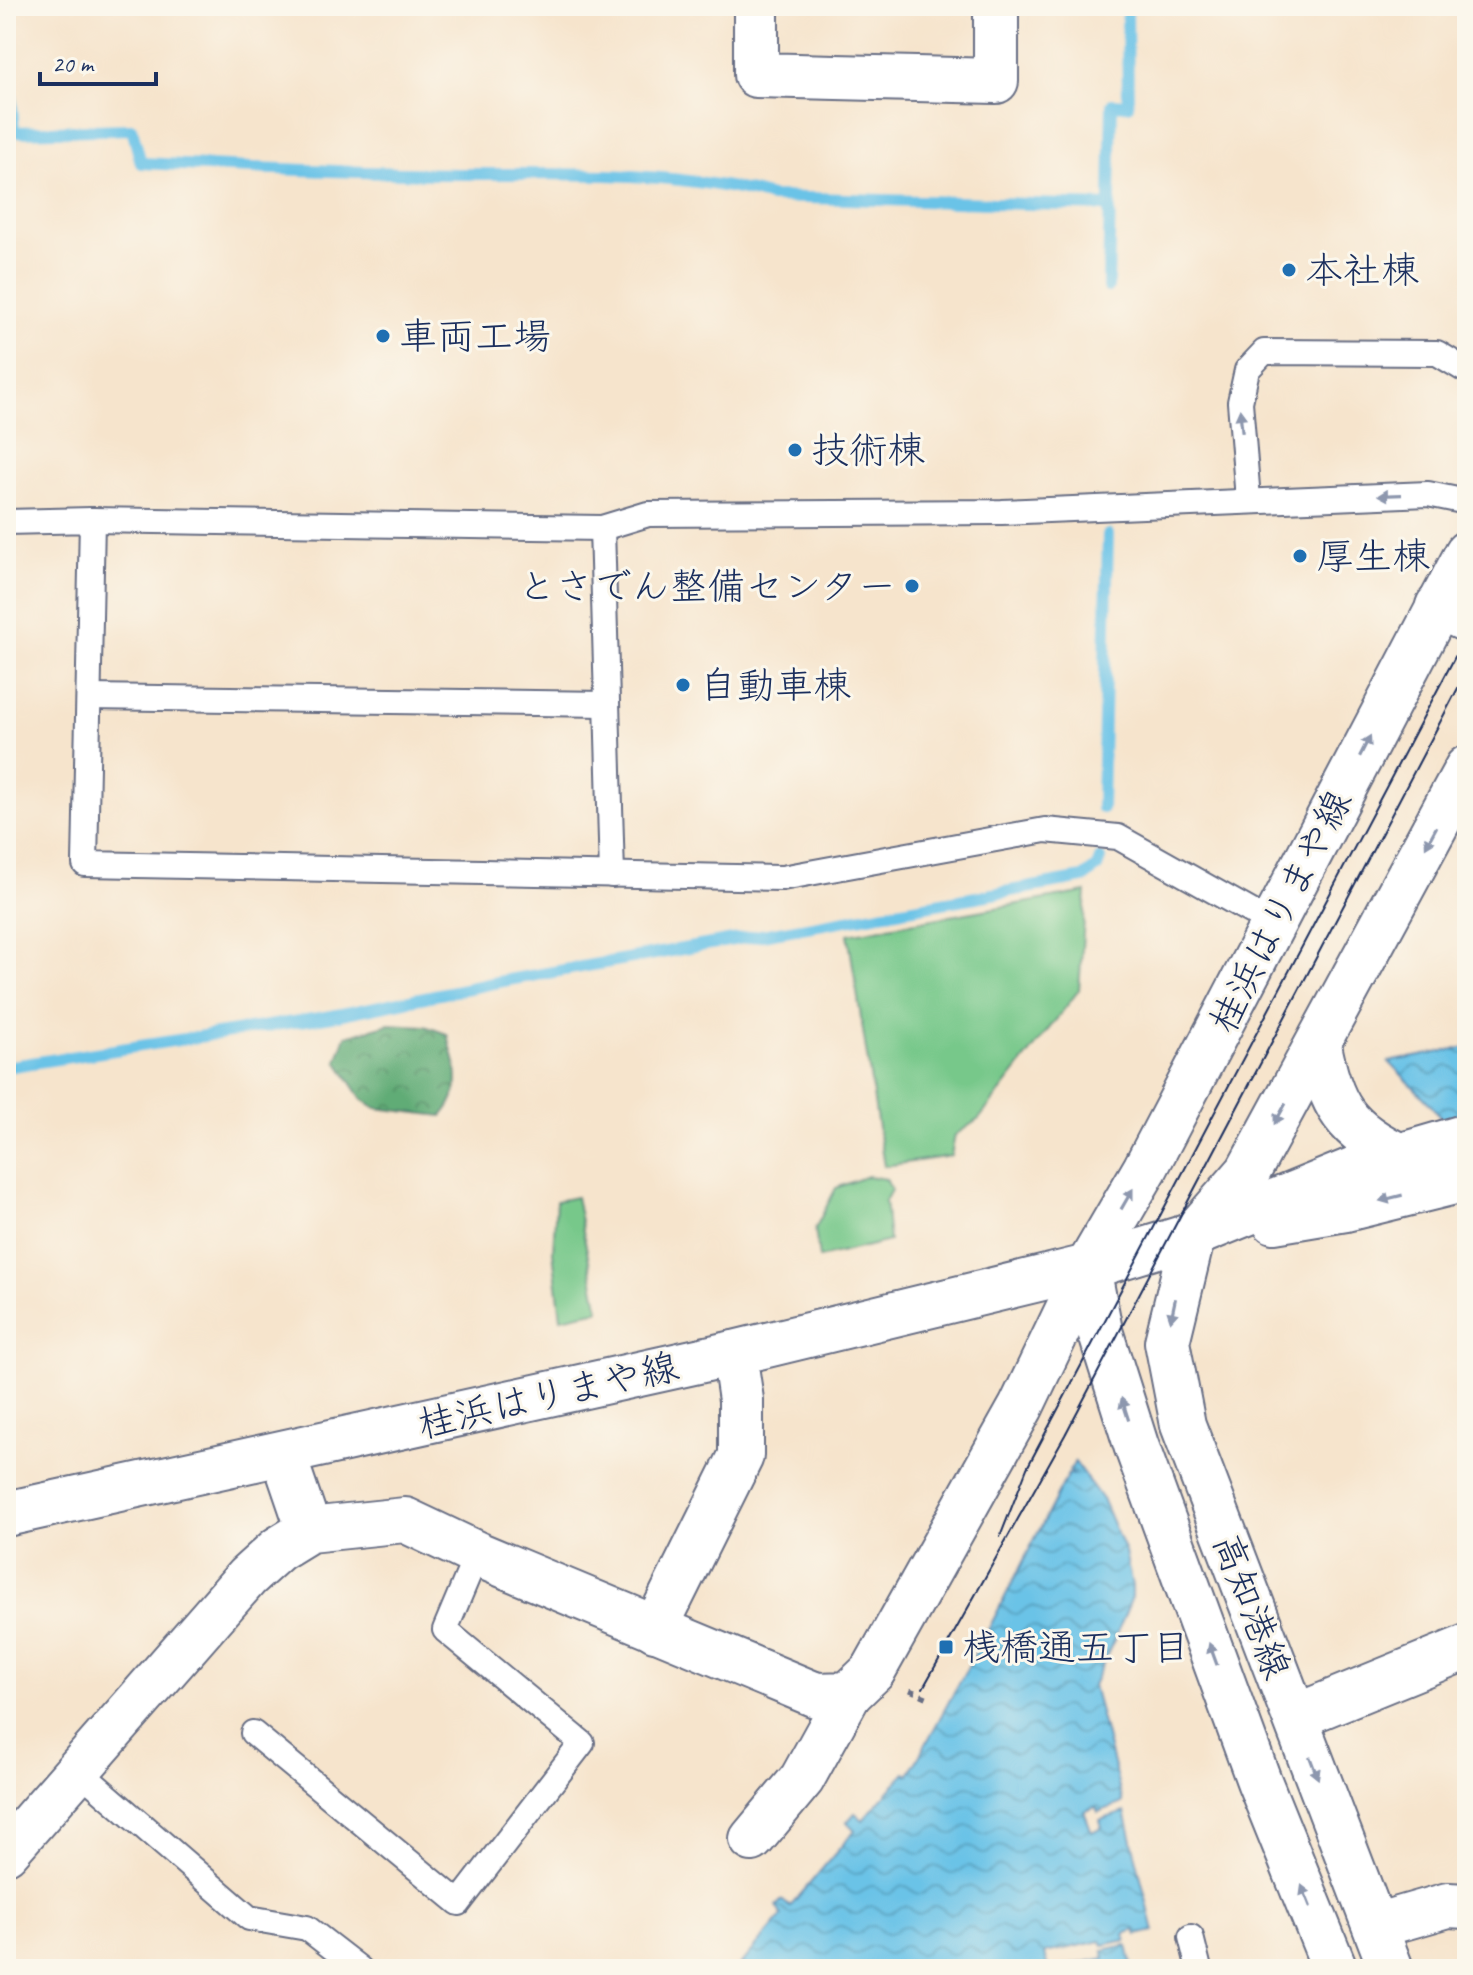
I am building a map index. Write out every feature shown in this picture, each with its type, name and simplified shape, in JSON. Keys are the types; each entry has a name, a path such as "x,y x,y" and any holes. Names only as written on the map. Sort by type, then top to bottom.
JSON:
{"main road":[{"path":"756,6 756,75 996,81 996,6"},
{"name":"桂浜はりまや線","path":"1088,1267 1145,1169 1273,924 1453,613 1467,553"},
{"path":"1193,1235 1248,1172 1467,768"},
{"path":"1319,1045 1333,1102 1347,1122 1368,1139 1403,1157"},
{"path":"1193,1235 1357,1168 1467,1136"},
{"path":"1193,1235 1346,1209 1467,1179"},
{"name":"桂浜はりまや線","path":"6,1514 734,1353 1088,1267 1193,1235"},
{"name":"高知港線","path":"1193,1235 1167,1342 1183,1425 1391,1969"},
{"path":"752,1839 877,1685 1021,1407 1088,1267"},
{"name":"高知港線","path":"1088,1267 1100,1331 1136,1445 1259,1781 1335,1969"},
{"path":"655,1629 741,1456 741,1400 734,1353"},
{"path":"283,1454 309,1530"},
{"path":"6,1852 247,1577 278,1549 309,1530 405,1520 477,1554 816,1695 877,1685"},
{"path":"1295,1717 1467,1647"},
{"path":"1375,1926 1448,1905 1467,1906"}],"lane":[{"path":"1248,499 1240,402 1247,370 1264,352 1437,353 1467,371"},
{"path":"6,522 92,520 602,528 648,514 1002,512 1248,499 1428,494 1467,502"},
{"path":"92,520 85,864 782,878 1045,830 1118,837 1273,924"},
{"path":"602,528 612,875"},
{"path":"89,697 607,704"},
{"path":"253,1733 459,1903 582,1743 445,1630 477,1554"},
{"path":"78,1770 249,1918 307,1928 360,1969"},
{"path":"1191,1937 1199,1969"}],"path":[{"path":"877,1685 931,1699"}],"green space":[{"path":"1086,892 1079,990 979,1119 955,1135 951,1156 884,1166 848,934"},
{"path":"389,1024 425,1026 447,1034 456,1066 457,1087 442,1116 376,1108 362,1099 337,1061 346,1036"},
{"path":"867,1176 886,1179 891,1190 885,1201 889,1241 819,1258 815,1229 836,1188"},
{"path":"576,1197 599,1310 561,1318 553,1252 556,1201"}],"water":[{"path":"1467,1047 1467,1151 1430,1104 1389,1062"},
{"path":"1075,1462 1103,1501 1125,1552 1132,1586 1132,1597 1093,1685 1123,1803 1098,1812 1096,1807 1084,1811 1092,1832 1102,1827 1100,1820 1125,1812 1154,1931 1137,1935 1135,1930 1124,1934 1126,1940 1103,1945 1101,1941 1045,1953 1048,1969 737,1969 782,1916 776,1906 782,1900 790,1907 855,1830 847,1822 855,1813 863,1820 905,1773 909,1775 983,1639 989,1640 986,1634 1068,1474 1074,1475 1069,1471"},
{"path":"1127,1945 1132,1969 1052,1969 1105,1958 1103,1950"}],"waterway":[{"path":"1108,287 1112,104 1128,105 1127,6"},
{"path":"6,31 14,132 132,129 141,163 378,173 615,175 695,182 771,197 1109,206"},
{"path":"1102,808 1108,535"},
{"path":"6,1067 332,1016 508,980 1083,878 1097,867 1100,859"}],"tram line":[{"path":"1000,1537 1027,1468 1467,634"},
{"path":"923,1688 1065,1435 1467,671"}],"place":[{"name":"本社棟","path":"1289,270"},
{"name":"車両工場","path":"383,336"},
{"name":"技術棟","path":"795,450"},
{"name":"厚生棟","path":"1300,556"},
{"name":"とさでん整備センター","path":"912,586"},
{"name":"自動車棟","path":"683,685"},
{"name":"桟橋通五丁目","path":"946,1647"}]}
